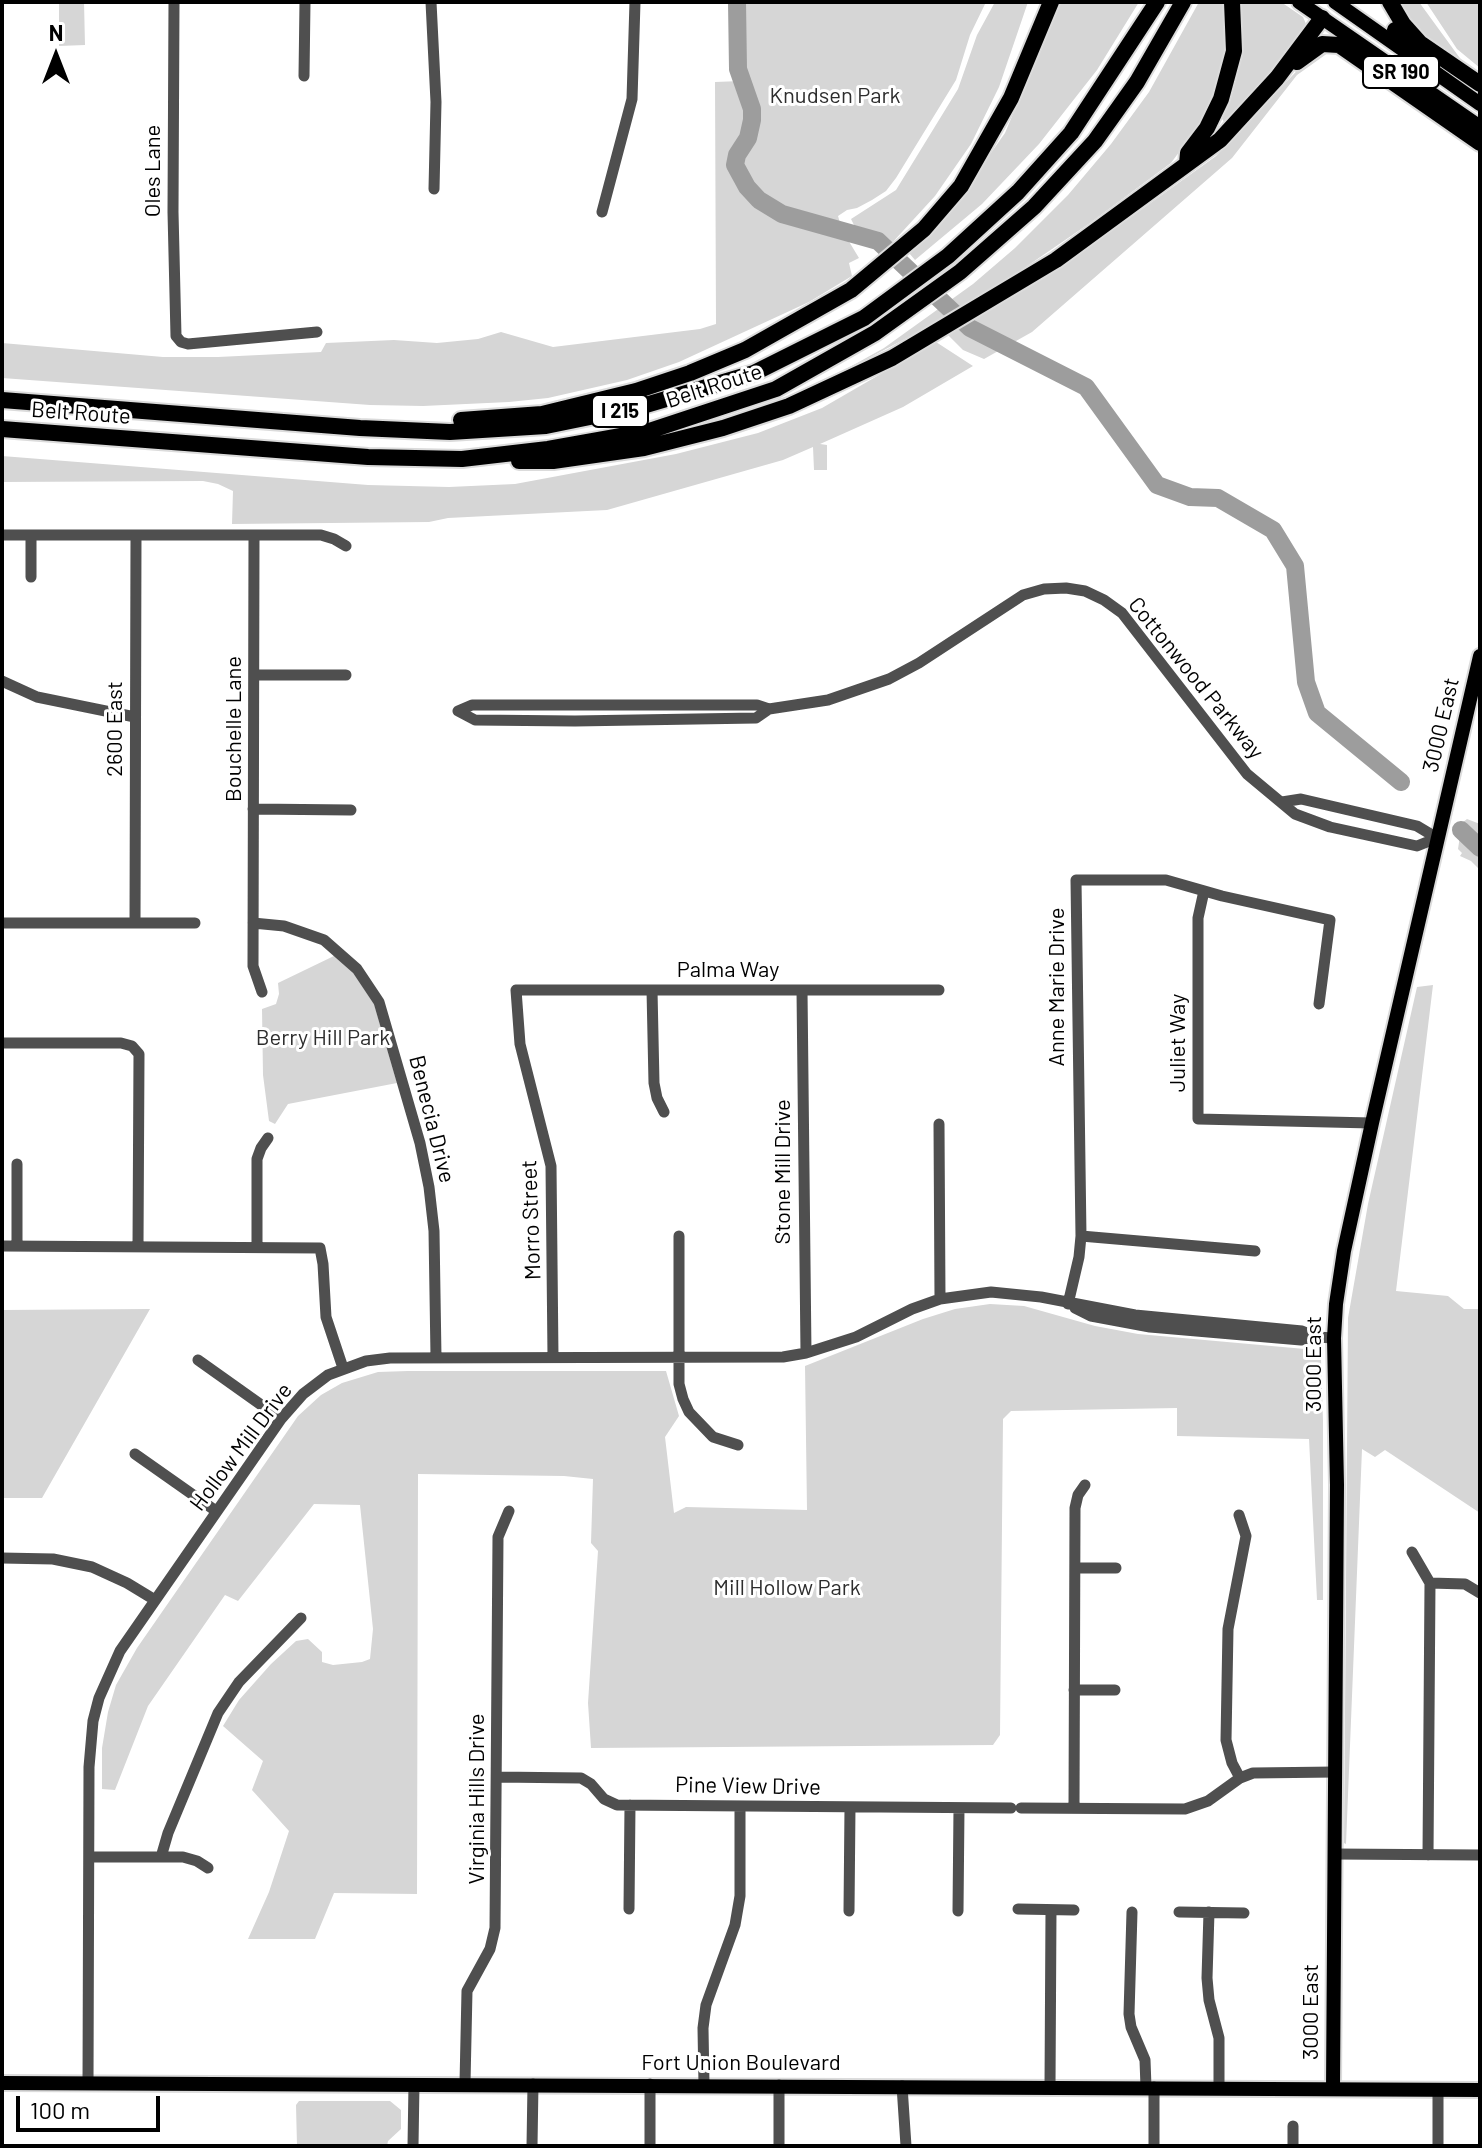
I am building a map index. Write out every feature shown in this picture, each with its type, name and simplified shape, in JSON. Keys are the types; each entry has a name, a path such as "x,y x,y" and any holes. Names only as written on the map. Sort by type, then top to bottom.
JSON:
{"highway":[{"path":"1011,98 1039,2"},
{"path":"360,428 542,414 636,391 745,350 851,290 924,229 961,186 1011,98 1051,2"},
{"name":"Belt Route","path":"2,429 368,457 462,459 548,449 649,431 776,389 875,333 960,272 1034,207 1095,141 1137,82 1183,2"},
{"path":"1187,164 1188,153 1207,128 1221,99 1234,51 1232,2"},
{"path":"1381,2 1387,18 1421,63"},
{"path":"1390,2 1403,24 1420,43 1480,84"},
{"name":"Belt Route","path":"2,400 360,428 450,432 546,426 639,407 754,373 864,318 948,256 1018,192 1071,133 1154,7"},
{"path":"462,459 553,461 644,448 723,428 789,406 892,358 1056,260 1220,140 1277,78 1322,18"},
{"path":"1277,78 1322,44 1339,45 1480,143"}],"main road":[{"name":"SR 190","path":"1299,2 1480,127"},
{"name":"SR 190","path":"1335,2 1480,104"},
{"name":"3000 East","path":"1333,2088 1337,1459 1334,1338 1344,1251 1480,656"},
{"name":"Fort Union Boulevard","path":"2,2083 1480,2090"}],"street":[{"name":"Oles Lane","path":"174,2 173,285 174,328 178,340 188,344 317,332"},
{"path":"304,76 305,2"},
{"path":"431,2 436,102 434,189"},
{"path":"602,212 632,99 635,2"},
{"path":"2,535 321,535 346,546"},
{"path":"31,535 31,577"},
{"name":"2600 East","path":"135,923 136,535"},
{"name":"Bouchelle Lane","path":"254,535 253,966 262,992"},
{"name":"Cottonwood Parkway","path":"769,709 757,705 472,705 458,711 475,720 756,718 769,709 828,700 889,679 1023,595 1044,589 1066,588 1085,591 1122,613 1237,762 1295,814 1330,827 1417,846 1437,838"},
{"path":"254,675 346,675"},
{"path":"2,681 37,697 135,717"},
{"path":"1282,802 1301,799 1417,826 1437,838"},
{"path":"253,809 351,810"},
{"name":"Anne Marie Drive","path":"1068,1304 1081,1236 1076,880 1166,880 1330,920 1319,1004"},
{"name":"Juliet Way","path":"1204,891 1198,918 1198,1119 1372,1123"},
{"path":"2,923 195,923"},
{"name":"Benecia Drive","path":"253,923 294,928 324,940 357,969 379,1002 420,1143 431,1198 436,1357"},
{"name":"Palma Way","path":"516,990 939,990"},
{"name":"Morro Street","path":"516,990 520,1044 551,1166 553,1357"},
{"path":"652,990 654,1083 664,1112"},
{"name":"Stone Mill Drive","path":"802,990 806,1353"},
{"path":"2,1043 121,1043 132,1046 139,1054 138,1246"},
{"path":"939,1124 940,1299"},
{"path":"257,1246 257,1159 268,1138"},
{"path":"17,1164 17,1246"},
{"path":"679,1236 679,1384 689,1412 713,1437 738,1445"},
{"path":"1081,1236 1255,1251"},
{"path":"2,1246 320,1248 326,1317 343,1368"},
{"name":"Hollow Mill Drive","path":"88,2083 90,1744 96,1709 120,1651 216,1511 281,1419 303,1394 328,1375 343,1368 390,1358 755,1358 806,1353 856,1337 912,1309 940,1299 970,1294 1012,1293 1150,1317 1302,1331 1317,1337 1334,1338"},
{"path":"198,1360 281,1419"},
{"path":"135,1454 216,1511"},
{"path":"1074,1808 1075,1508 1078,1495 1085,1485"},
{"name":"Virginia Hills Drive","path":"465,2083 467,1991 490,1949 495,1928 498,1537 509,1511"},
{"path":"1239,1515 1246,1536 1228,1629 1226,1740 1240,1778"},
{"path":"1412,1552 1430,1583 1428,1855"},
{"path":"2,1558 53,1559 92,1567 155,1600"},
{"path":"1075,1568 1116,1568"},
{"path":"1430,1583 1465,1584 1480,1593"},
{"path":"161,1857 218,1713 239,1682 301,1618"},
{"path":"1074,1690 1115,1690"},
{"name":"Pine View Drive","path":"497,1777 581,1778 587,1780 610,1803 630,1805 1185,1809 1208,1801 1240,1778 1253,1773 1335,1772"},
{"path":"629,1909 630,1805"},
{"path":"704,2085 703,2028 706,2005 735,1925 740,1896 740,1806"},
{"path":"849,1911 850,1807"},
{"path":"958,1911 959,1808"},
{"path":"1334,1854 1480,1855"},
{"path":"89,1857 183,1857 208,1868"},
{"path":"1018,1909 1074,1910"},
{"path":"1050,2086 1051,1910"},
{"path":"1132,1912 1129,2014 1145,2060 1154,2146"},
{"path":"1179,1912 1244,1913"},
{"path":"1209,1912 1207,1978 1219,2038 1219,2087"},
{"path":"413,2146 414,2084"},
{"path":"532,2146 533,2084"},
{"path":"650,2084 650,2146"},
{"path":"779,2085 779,2146"},
{"path":"902,2086 906,2146"},
{"path":"1438,2090 1438,2146"},
{"path":"1293,2126 1293,2146"}],"green space":[{"path":"59,2 84,2 85,45 59,46"},
{"name":"Knudsen Park","path":"737,2 986,2 970,35 956,80 896,178 886,191 838,216 842,230 859,258 849,263 852,276 809,302 679,362 627,380 548,398 509,402 370,405 2,378 2,343 163,357 218,357 321,352 326,343 394,340 437,343 478,339 501,332 553,347 700,329 716,324 715,82 741,81"},
{"path":"995,2 1028,2 999,87 971,144 935,196 891,244 881,238 858,233 851,219 896,190 958,89 977,35"},
{"path":"1055,2 1139,2 1097,70 1039,144 982,204 915,260 909,253 959,198 1005,133"},
{"path":"1199,2 1225,2 1228,39 1225,67 1208,113 1171,163 1017,273 907,338 821,383 884,348 973,284 1015,248 1068,195 1149,92"},
{"path":"1239,2 1281,2 1303,17 1306,24 1268,77 1224,122 1221,117"},
{"path":"1396,2 1419,2 1462,61 1480,74 1480,79 1427,41"},
{"path":"1426,2 1480,2 1480,68 1457,49"},
{"path":"1332,50 1297,75 1232,158 1032,332 984,359 963,350 948,335 1106,235 1216,156 1309,58 1321,51"},
{"path":"936,342 973,366 903,407 820,444 827,445 827,470 814,470 813,447 783,460 607,510 448,518 429,522 232,524 233,491 203,481 2,482 2,456 368,485 449,487 515,484 676,454 758,433 822,408"},
{"path":"1467,819 1480,824 1480,870 1460,856 1462,853 1458,849 1462,823"},
{"name":"Berry Hill Park","path":"336,955 348,965 374,1004 397,1083 288,1104 275,1124 269,1121 263,1075 262,1009 276,1004 278,983"},
{"path":"1433,985 1396,1291 1448,1296 1464,1309 1480,1309 1480,1513 1385,1450 1375,1457 1362,1449 1346,1844 1348,1318 1368,1204 1417,987"},
{"name":"Mill Hollow Park","path":"990,1304 1024,1306 1095,1326 1138,1334 1316,1350 1321,1359 1323,1421 1323,1600 1317,1600 1309,1439 1177,1436 1177,1408 1011,1411 1003,1419 1000,1735 993,1745 591,1748 588,1703 598,1551 591,1543 593,1479 418,1474 417,1894 334,1893 315,1939 248,1939 269,1892 289,1831 252,1790 263,1761 223,1726 239,1700 296,1641 308,1639 322,1652 322,1662 333,1665 370,1659 373,1629 360,1505 314,1504 238,1601 225,1595 148,1706 115,1790 102,1789 102,1748 108,1712 116,1685 137,1648 298,1416 321,1395 342,1383 378,1372 666,1371 679,1416 665,1437 674,1513 686,1507 807,1510 805,1366 923,1319 955,1309"},
{"path":"150,1309 42,1498 2,1498 2,1310"},
{"path":"299,2101 390,2101 401,2110 401,2129 388,2141 387,2146 297,2146 296,2105"}],"waterway":[{"path":"737,2 738,69 752,109 752,120 748,138 737,155 735,165 747,187 759,200 782,214 878,241 970,328 1086,387 1157,485 1190,497 1218,498 1273,530 1295,566 1306,682 1317,713 1401,782"},
{"path":"1461,830 1480,848"}]}
